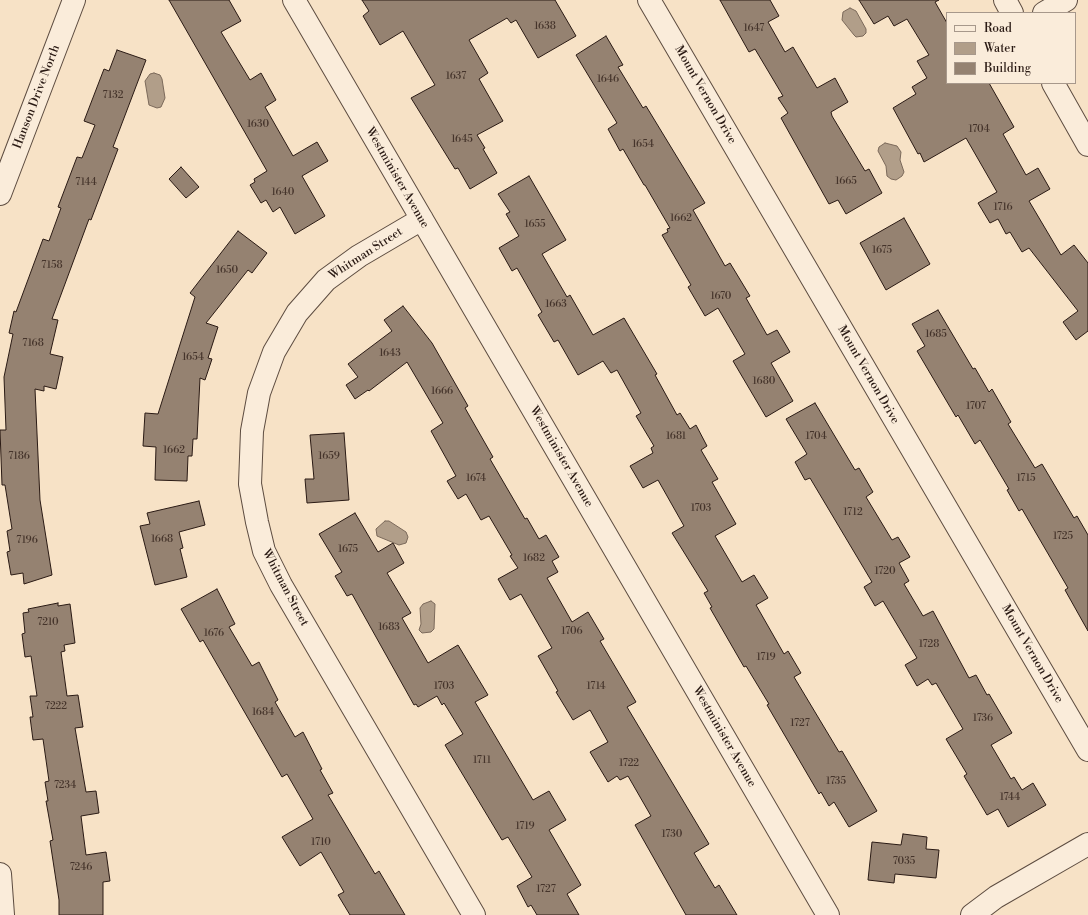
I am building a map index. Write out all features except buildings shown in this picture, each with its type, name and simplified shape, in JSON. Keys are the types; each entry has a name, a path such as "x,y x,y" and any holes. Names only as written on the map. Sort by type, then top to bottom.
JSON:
{"street":[{"name":"Hanson Drive North","path":"0,194 74,0"},
{"name":"Westminister Avenue","path":"294,0 828,915"},
{"name":"Mount Vernon Drive","path":"649,0 1088,750"},
{"path":"1005,0 1011,12"},
{"path":"1046,12 1066,0"},
{"path":"1054,84 1088,145"},
{"name":"Whitman Street","path":"422,219 359,256 326,280 297,313 274,352 259,393 252,431 250,484 264,551 281,585 474,915"},
{"path":"972,915 996,897 1088,844"},
{"path":"0,874 3,915"}],"water":[{"path":"850,8 856,11 866,29 866,33 863,36 856,37 842,20 843,12"},
{"path":"154,73 160,75 162,79 165,98 161,107 157,108 149,105 145,81 150,74"},
{"path":"885,143 897,146 901,152 900,160 904,172 902,176 896,180 887,176 886,166 878,151 879,147"},
{"path":"385,521 389,521 406,532 408,537 406,543 399,545 377,536 376,529"},
{"path":"431,601 435,604 434,629 431,632 422,633 419,630 421,624 420,608 423,604"}]}
